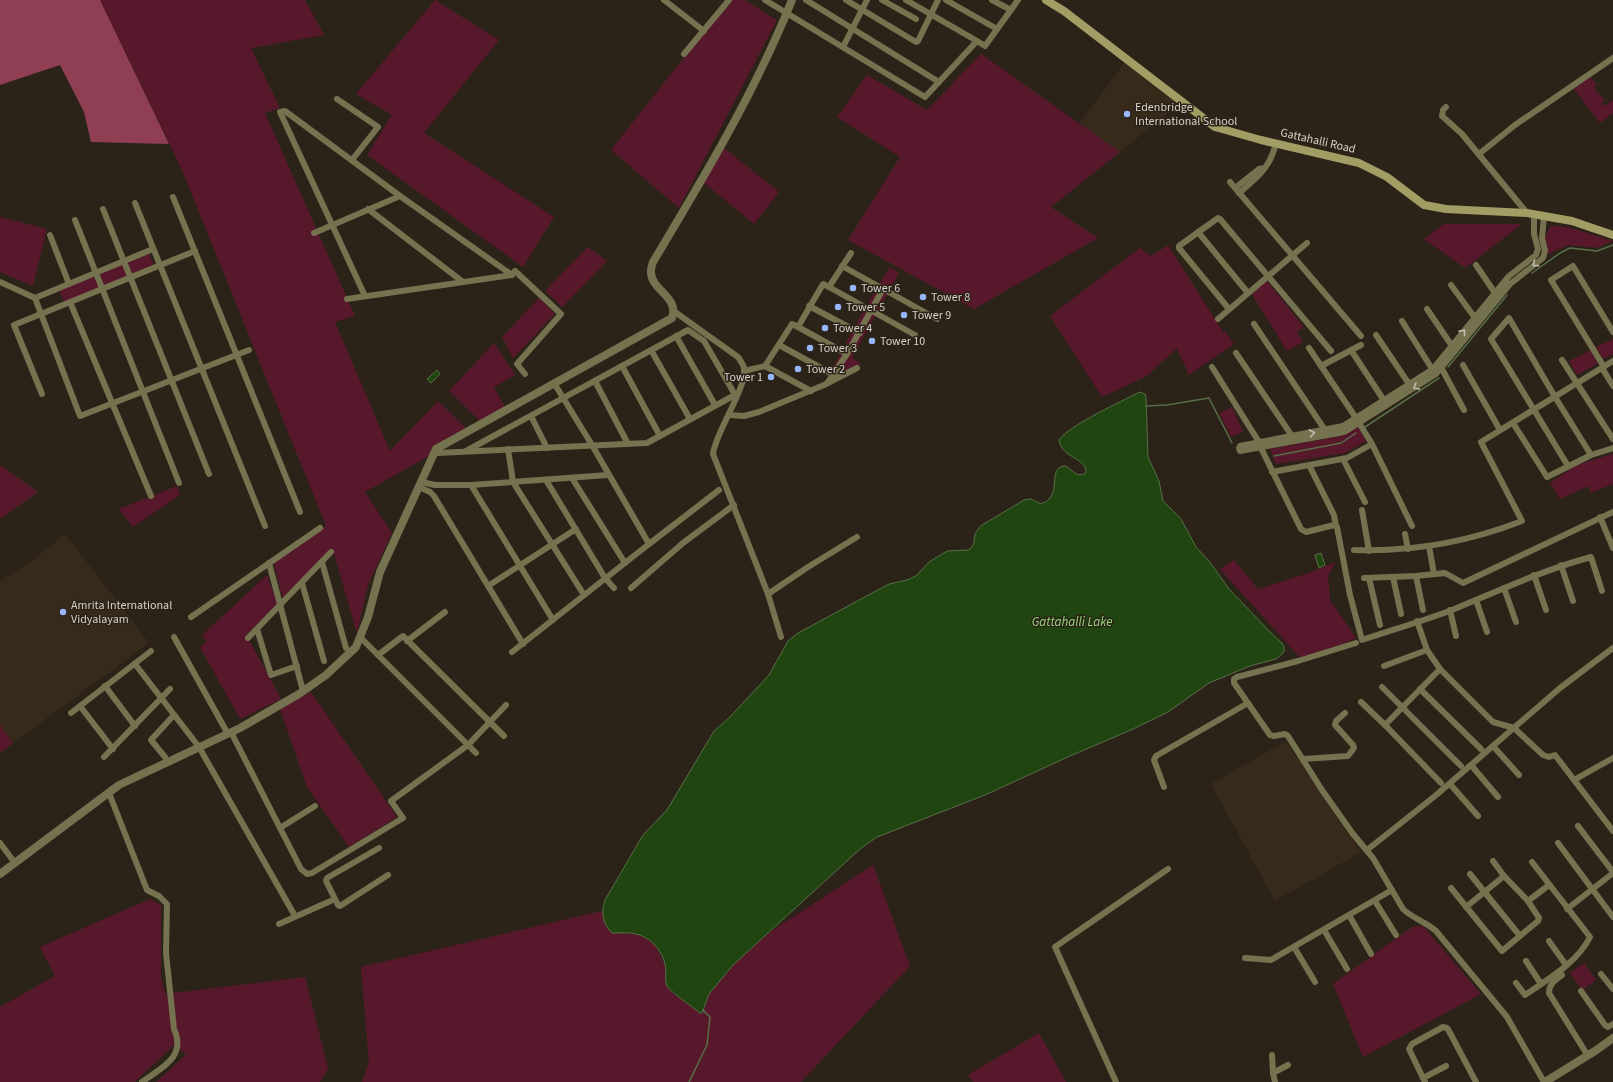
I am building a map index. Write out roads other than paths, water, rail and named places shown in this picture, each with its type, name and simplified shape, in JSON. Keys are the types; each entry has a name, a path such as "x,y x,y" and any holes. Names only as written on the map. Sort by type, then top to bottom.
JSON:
{"main road":[{"name":"Gattahalli Road","path":"1046,0 1064,11 1215,127 1359,163 1387,177 1424,205 1446,209 1530,213 1572,221 1613,235"}],"street":[{"path":"664,0 704,31"},
{"path":"684,54 727,2 719,0"},
{"path":"765,0 773,2 787,13 925,97 977,42"},
{"path":"747,371 738,357 675,312 673,306 653,280 650,271 653,262 738,116 792,0"},
{"path":"806,0 939,82"},
{"path":"846,0 916,42 918,41 938,0"},
{"path":"843,47 867,0"},
{"path":"882,0 916,19"},
{"path":"906,0 986,46 1018,0"},
{"path":"946,0 997,29"},
{"path":"992,0 1011,10"},
{"path":"1479,154 1515,126 1613,58"},
{"path":"337,99 378,128 352,160"},
{"path":"1260,445 1292,436 1343,426 1357,420 1434,372 1452,346 1509,276 1532,259 1538,252 1530,213 1462,134 1442,116 1443,110 1446,108"},
{"path":"365,296 280,112 285,111 400,196 512,275"},
{"path":"1237,191 1259,169 1264,168 1272,158 1276,143"},
{"path":"1230,182 1360,336"},
{"path":"314,233 400,196"},
{"path":"173,197 300,512"},
{"path":"135,203 265,526"},
{"path":"102,209 209,474"},
{"path":"368,210 463,282"},
{"path":"1260,445 1339,434 1346,431 1383,399 1409,384 1442,369 1510,284 1543,258 1545,251 1542,238 1544,216"},
{"path":"1228,309 1179,250 1179,246 1215,219 1220,218 1330,351"},
{"path":"75,220 179,483"},
{"path":"1198,232 1248,293"},
{"path":"50,235 69,284"},
{"path":"1218,318 1307,243"},
{"path":"35,298 153,249"},
{"path":"42,394 14,325 194,251"},
{"path":"829,287 851,253"},
{"path":"1476,265 1495,293"},
{"path":"842,266 937,319"},
{"path":"1613,332 1573,266 1551,280 1613,386"},
{"path":"347,299 512,275 515,271 561,314 518,364 525,374"},
{"path":"0,282 35,298 80,416 249,350"},
{"path":"798,327 823,284 915,336"},
{"path":"1451,285 1475,318"},
{"path":"828,384 860,332 883,290"},
{"path":"70,302 151,496"},
{"path":"809,306 860,332"},
{"path":"1427,309 1452,346"},
{"path":"0,874 124,782 230,733 303,691 326,675 356,647 368,617 380,572 436,449 672,318 675,312"},
{"path":"1568,466 1491,339 1509,318 1591,455"},
{"path":"1402,321 1434,372"},
{"path":"747,371 765,366 792,324 847,354"},
{"path":"1254,324 1325,430"},
{"path":"437,453 647,443 733,395 727,381 704,341 688,330 466,451"},
{"path":"1376,335 1409,384"},
{"path":"676,336 714,405"},
{"path":"779,345 834,374"},
{"path":"1322,366 1361,345"},
{"path":"1309,348 1372,444 1412,526"},
{"path":"651,350 690,419"},
{"path":"1351,350 1383,399"},
{"path":"1236,353 1292,436"},
{"path":"1562,360 1613,440"},
{"path":"1354,550 1369,551 1408,549 1429,546 1475,537 1522,521 1481,442 1613,361"},
{"path":"1464,365 1500,430"},
{"path":"622,366 660,436"},
{"path":"765,366 812,391"},
{"path":"1212,367 1260,445 1272,472 1303,531 1306,532 1336,526"},
{"path":"729,415 760,412 828,384 857,368"},
{"path":"1442,369 1464,410"},
{"path":"747,371 713,452 768,594 782,637"},
{"path":"595,381 628,444"},
{"path":"554,383 649,544"},
{"path":"531,416 547,448"},
{"path":"1513,423 1547,477 1591,455 1613,448"},
{"path":"1272,472 1343,459 1372,444"},
{"path":"508,449 513,482 584,596"},
{"path":"1343,459 1365,502"},
{"path":"1309,465 1334,515 1350,595 1362,640 1450,610 1561,565 1591,557 1602,591"},
{"path":"421,484 471,485 608,475"},
{"path":"572,478 625,563"},
{"path":"546,480 605,578 614,588"},
{"path":"421,484 434,496 523,644"},
{"path":"471,485 553,620"},
{"path":"512,652 719,490"},
{"path":"631,588 683,543 734,505"},
{"path":"1362,510 1369,551"},
{"path":"1380,625 1366,578 1445,573 1463,583 1613,512"},
{"path":"1600,517 1613,548"},
{"path":"191,617 320,528"},
{"path":"488,586 576,529"},
{"path":"1405,534 1408,549"},
{"path":"768,594 808,567 857,538"},
{"path":"1429,546 1434,574"},
{"path":"248,638 331,552"},
{"path":"322,562 346,648"},
{"path":"269,563 303,691"},
{"path":"1561,565 1573,601"},
{"path":"1534,575 1546,610"},
{"path":"1416,576 1423,610"},
{"path":"1393,577 1401,614"},
{"path":"302,583 324,661"},
{"path":"1504,588 1516,622"},
{"path":"1476,600 1487,632"},
{"path":"1450,610 1456,636"},
{"path":"407,641 445,612"},
{"path":"1417,621 1427,650 1440,669 1493,722 1514,728 1543,755 1549,757 1555,755 1613,831"},
{"path":"257,629 271,675 297,666"},
{"path":"378,655 403,636 504,736"},
{"path":"174,637 230,733 301,869 307,874 312,873 403,818 391,801 468,745 506,705"},
{"path":"360,637 476,754"},
{"path":"1356,643 1298,661 1237,677 1234,679 1234,683 1268,733 1274,736 1283,734 1288,736 1322,790 1367,850 1403,909 1427,923 1436,931 1507,1016 1545,1082 1588,1056 1613,1038"},
{"path":"1367,850 1450,784 1560,688 1613,648"},
{"path":"1384,666 1427,650"},
{"path":"71,713 151,651"},
{"path":"135,664 199,747 295,916"},
{"path":"1385,726 1402,706 1440,669"},
{"path":"105,686 135,726"},
{"path":"1382,687 1461,766"},
{"path":"104,757 170,689"},
{"path":"1420,689 1480,750"},
{"path":"1361,702 1441,783"},
{"path":"1164,787 1154,760 1156,756 1248,703"},
{"path":"80,706 112,749"},
{"path":"1303,759 1348,756 1350,754 1354,748 1353,745 1335,725 1345,713"},
{"path":"165,757 151,740 174,715"},
{"path":"1493,746 1519,775"},
{"path":"1574,780 1613,758"},
{"path":"1471,765 1498,797"},
{"path":"1450,784 1478,816"},
{"path":"109,793 147,890 159,896 167,904 166,953 174,1029 178,1038 178,1046 175,1055 170,1061 142,1082"},
{"path":"280,828 315,806"},
{"path":"1567,909 1613,873 1578,826"},
{"path":"0,843 14,863"},
{"path":"1558,843 1613,917"},
{"path":"379,848 326,878 326,881 340,906 388,875"},
{"path":"1451,888 1502,951 1538,921 1539,918 1528,901 1504,876 1493,861"},
{"path":"1516,983 1525,995 1566,965 1582,951 1590,937 1532,862"},
{"path":"1116,1082 1055,947 1168,870"},
{"path":"1470,874 1520,936"},
{"path":"1466,907 1504,876"},
{"path":"1528,901 1549,885"},
{"path":"1245,958 1271,960 1392,890"},
{"path":"279,924 335,899"},
{"path":"1375,901 1396,935"},
{"path":"1349,915 1372,954"},
{"path":"1324,930 1347,969"},
{"path":"1549,941 1566,965"},
{"path":"1294,947 1315,982"},
{"path":"1526,961 1541,984"},
{"path":"1562,974 1552,982 1549,993 1588,1056"},
{"path":"1601,974 1613,989"},
{"path":"1581,991 1605,1025 1608,1027 1613,1024"},
{"path":"1446,1066 1424,1080 1409,1049 1412,1044 1443,1027 1447,1028 1476,1082"},
{"path":"1272,1055 1275,1082"},
{"path":"1273,1073 1288,1065"}],"water":[{"path":"437,370 440,374 431,383 427,379"},
{"name":"Gattahalli Lake","path":"1140,392 1145,394 1146,397 1148,457 1159,481 1163,501 1181,519 1196,547 1209,561 1229,589 1282,643 1284,652 1276,659 1250,666 1209,683 1168,712 1131,730 985,795 877,837 860,849 733,965 709,994 702,1013 700,1013 668,988 664,959 655,945 646,938 636,934 612,933 604,921 603,909 605,900 643,835 667,810 714,731 729,718 769,675 788,641 798,633 889,584 907,580 916,576 929,562 947,551 969,550 974,544 976,532 982,525 1024,500 1031,499 1038,503 1043,503 1048,500 1053,490 1057,470 1061,467 1066,466 1073,472 1080,475 1086,473 1084,465 1064,450 1059,440 1064,434 1084,421"},
{"path":"1321,553 1325,565 1319,568 1315,555"}],"waterway":[{"path":"1532,273 1560,253 1570,248 1597,251 1613,245"},
{"path":"1448,367 1507,295"},
{"path":"1365,427 1439,378"},
{"path":"1146,406 1167,405 1209,398 1232,443"},
{"path":"1274,456 1341,443 1356,433"},
{"path":"689,1082 707,1045 710,1017 703,1010"}],"place":[{"name":"Edenbridge International School","path":"1127,114"},
{"name":"Tower 6","path":"853,288"},
{"name":"Tower 8","path":"923,297"},
{"name":"Tower 5","path":"838,307"},
{"name":"Tower 9","path":"904,315"},
{"name":"Tower 4","path":"825,328"},
{"name":"Tower 10","path":"872,341"},
{"name":"Tower 3","path":"810,348"},
{"name":"Tower 2","path":"798,369"},
{"name":"Tower 1","path":"771,377"},
{"name":"Amrita International Vidyalayam","path":"63,612"}]}
